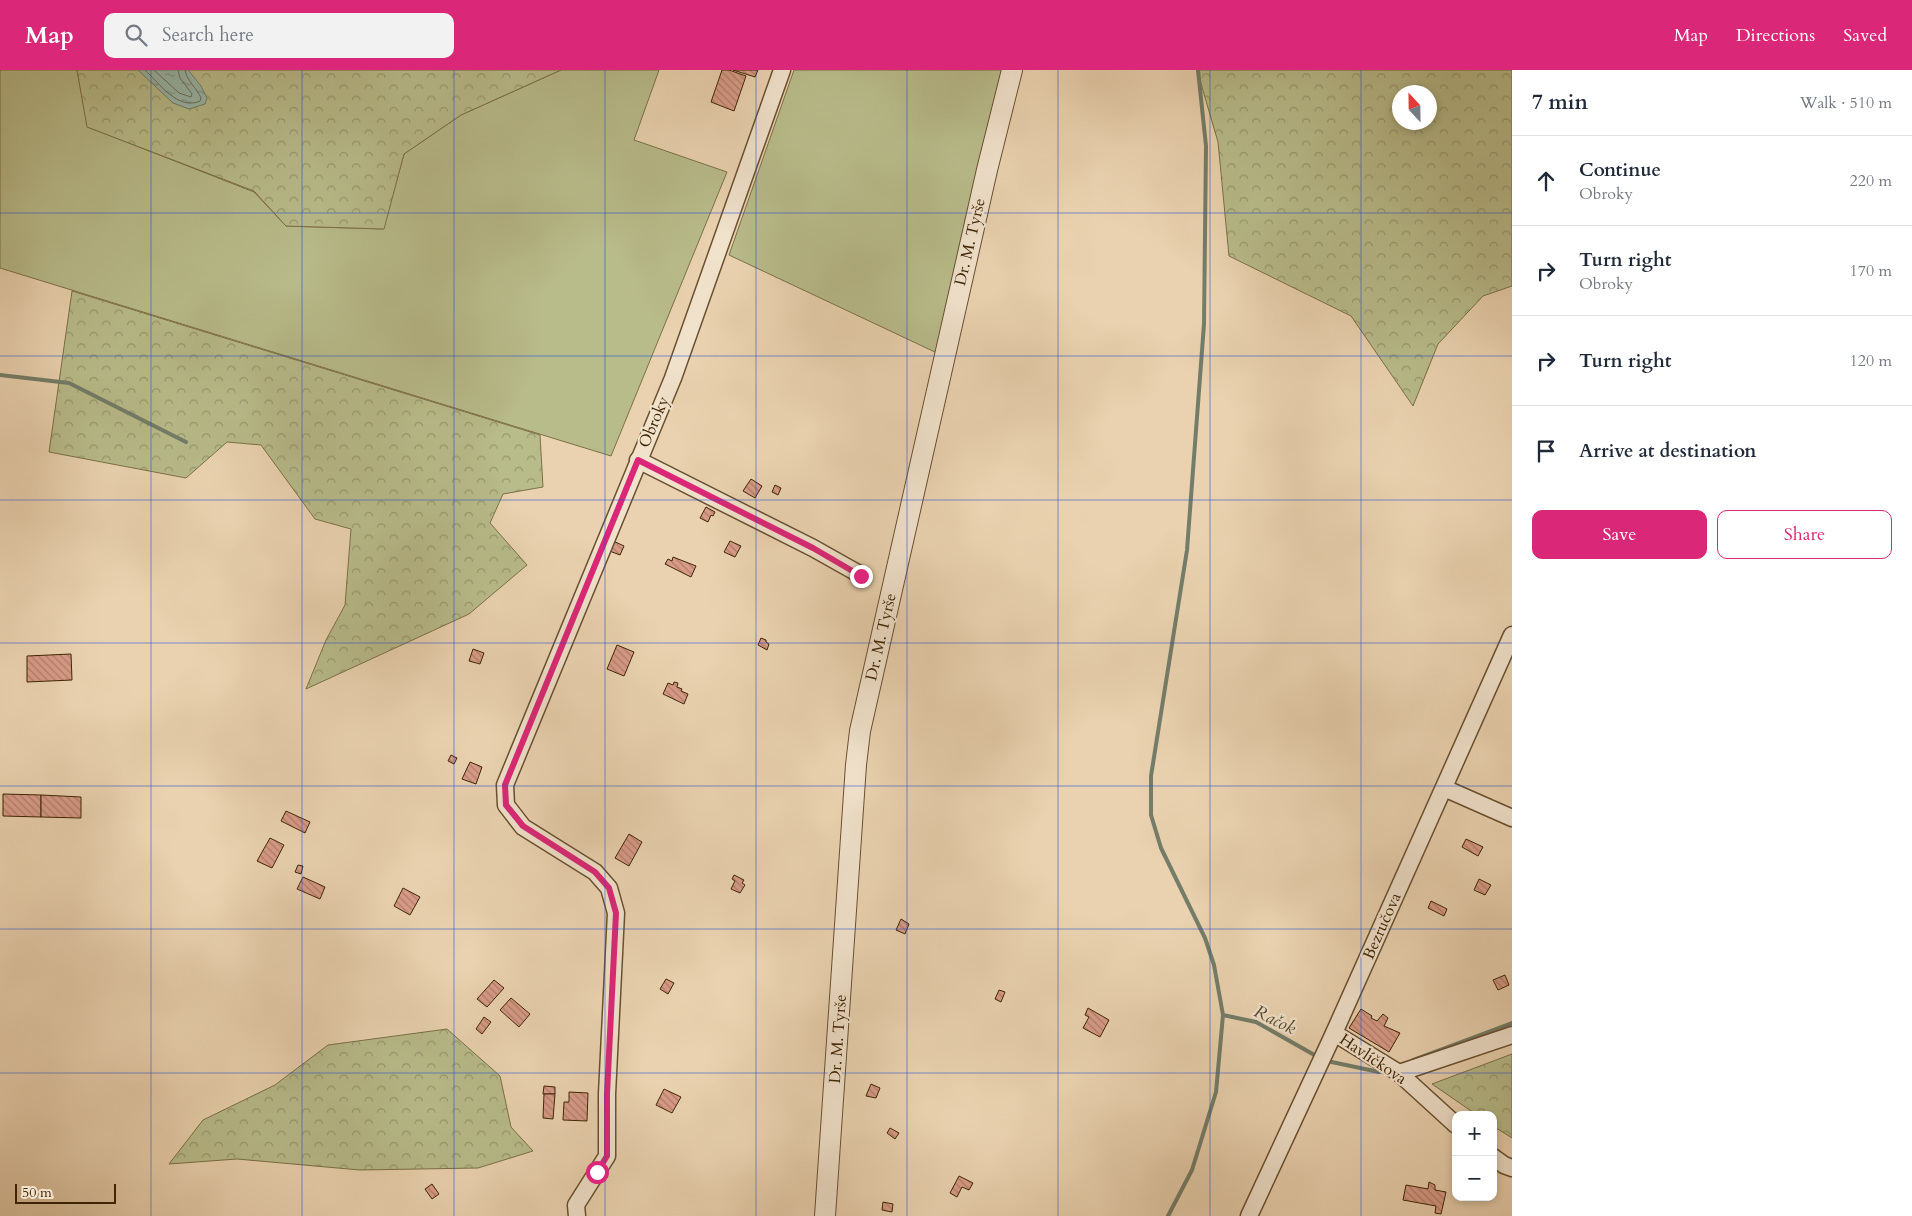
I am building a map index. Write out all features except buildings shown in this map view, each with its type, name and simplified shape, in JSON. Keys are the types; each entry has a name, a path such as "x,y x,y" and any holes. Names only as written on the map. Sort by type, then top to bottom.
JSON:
{"street":[{"name":"Obroky","path":"577,1216 576,1205 607,1156 607,1094 616,913 609,888 595,872 523,826 506,805 505,785 673,378 782,70"},
{"name":"Dr. M. Tyrše","path":"825,1216 856,765 860,731 986,170 1012,70"},
{"path":"638,460 813,548 861,576"},
{"name":"Bezručova","path":"1249,1216 1334,1033 1512,635"},
{"path":"1444,788 1512,818"},
{"name":"Havlíčkova","path":"1334,1033 1399,1073 1452,1121"},
{"path":"1399,1073 1512,1035"},
{"path":"1497,1160 1504,1166 1512,1168"}],"green space":[{"path":"0,70 77,70 88,127 254,192 286,226 383,229 404,154 461,115 561,70 659,70 634,140 727,172 611,456 0,268"},
{"path":"77,70 561,70 461,115 404,154 384,229 286,226 254,191 87,127"},
{"path":"794,70 1004,70 937,353 729,255"},
{"path":"1197,70 1512,70 1512,286 1483,296 1438,344 1413,406 1351,316 1229,256 1218,142"},
{"path":"72,291 540,435 543,487 503,494 490,523 527,565 469,614 306,689 326,640 345,605 351,529 315,519 261,445 227,442 186,478 49,452"},
{"path":"447,1029 500,1076 511,1127 533,1151 478,1168 360,1170 237,1159 169,1164 203,1120 275,1085 328,1045"},
{"path":"1512,1054 1512,1138 1497,1129 1497,1111 1471,1111 1432,1084"}],"water":[{"path":"138,70 188,70 201,86 207,98 205,104 189,109 173,103"}],"waterway":[{"path":"1198,70 1206,146 1204,324 1187,550 1151,776 1151,815 1161,848 1205,938 1214,965 1223,1015"},
{"path":"0,375 69,383 186,442"},
{"name":"Račok","path":"1168,1216 1192,1170 1216,1092 1223,1015 1256,1022 1318,1057"},
{"name":"Račok","path":"1413,1060 1512,1023"},
{"name":"Račok","path":"1327,1061 1379,1072 1386,1070"}],"route":[{"path":"597,1172 607,1156 607,1094 616,913 609,888 595,872 523,826 506,805 505,785 638,460 813,548 861,576"}]}
